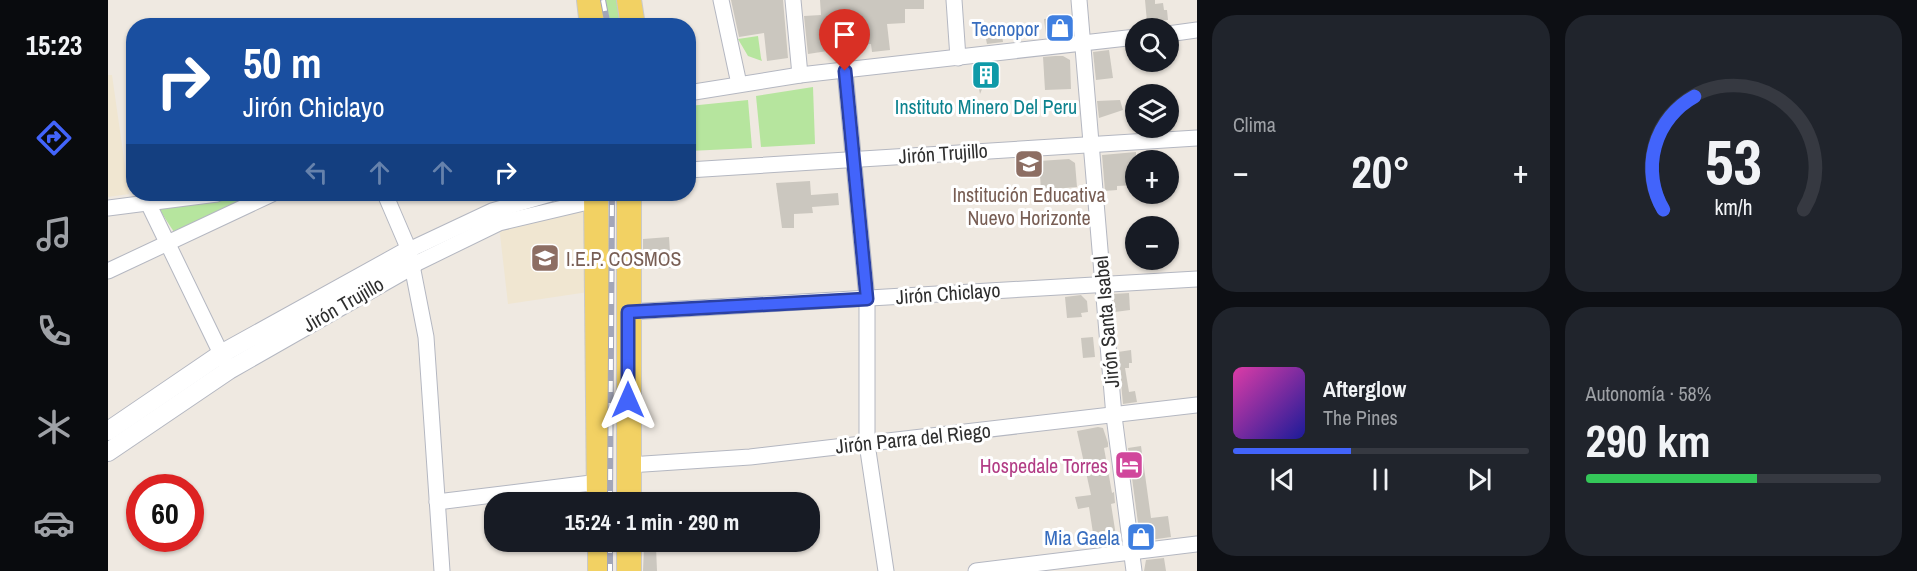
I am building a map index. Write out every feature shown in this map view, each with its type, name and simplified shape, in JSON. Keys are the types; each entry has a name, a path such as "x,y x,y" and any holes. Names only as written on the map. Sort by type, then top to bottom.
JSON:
{"main road":[{"path":"588,0 591,18"},
{"path":"629,0 632,18"},
{"path":"594,201 599,492"},
{"path":"629,201 629,492"},
{"path":"600,552 600,571"},
{"path":"629,552 629,571"}],"street":[{"path":"721,0 739,84"},
{"path":"793,0 800,75"},
{"path":"954,0 958,58"},
{"name":"Jirón Santa Isabel","path":"1080,0 1114,416 1134,571"},
{"path":"1179,32 1197,30"},
{"path":"696,92 800,75 1125,38"},
{"path":"845,71 867,299 867,444 886,571"},
{"name":"Jirón Trujillo","path":"696,169 1197,138"},
{"path":"108,208 163,201"},
{"path":"108,271 257,201"},
{"path":"388,201 411,258 426,337 442,571"},
{"name":"Jirón Trujillo","path":"108,431 492,211 526,201"},
{"name":"Jirón Trujillo","path":"411,258 498,223 586,201"},
{"path":"148,203 225,362"},
{"name":"Jirón Chiclayo","path":"628,312 1197,279"},
{"name":"Jirón Trujillo","path":"108,452 225,362"},
{"name":"Jirón Parra del Riego","path":"628,465 750,457 1197,405"},
{"path":"437,502 484,499"},
{"path":"976,571 1197,544"}],"shaded area":[{"path":"108,75 112,75 126,173 126,194 108,197"},
{"name":"I.E.P. COSMOS","path":"561,201 588,201 588,292 508,304 498,217"}],"green space":[{"path":"605,0 617,0 620,18 609,18"},
{"path":"758,36 762,61 748,56 738,39"},
{"path":"813,87 815,144 761,147 756,96"},
{"path":"748,100 752,148 696,151 696,105"},
{"path":"197,201 246,201 174,232 157,206"}],"building":[{"path":"731,0 783,0 788,58 767,61 764,33 739,37"},
{"path":"820,0 924,0 924,9 905,9 905,23 887,24 890,50 872,52 871,44 852,45 853,53 835,55 834,50 808,54 804,16 821,15"},
{"path":"1145,0 1155,0 1155,4 1163,3 1168,18 1147,18"},
{"path":"1064,17 1065,26 1060,33 1046,35 1044,19"},
{"path":"1000,22 1003,42 987,44 983,25"},
{"path":"1109,50 1113,78 1096,80 1093,52"},
{"path":"1063,56 1070,60 1071,89 1045,90 1043,57"},
{"name":"Instituto Minero Del Peru","path":"993,65 995,77 986,79 980,94 975,68"},
{"path":"1120,100 1123,110 1099,118 1097,101"},
{"path":"1125,153 1125,186 1117,186 1117,190 1105,191 1102,155"},
{"path":"1069,159 1075,163 1077,187 1041,190 1039,161"},
{"path":"810,181 811,195 838,193 839,205 812,207 813,213 794,214 794,228 782,228 776,183"},
{"path":"669,237 671,268 643,269 643,239"},
{"path":"1129,293 1130,310 1115,312 1113,294"},
{"path":"1081,295 1087,301 1088,312 1081,313 1082,317 1067,318 1065,297"},
{"path":"1093,337 1095,357 1083,358 1081,338"},
{"path":"1131,350 1132,363 1129,363 1129,368 1125,368 1129,392 1135,391 1137,402 1123,404 1118,352"},
{"path":"1103,428 1108,443 1108,447 1104,448 1112,493 1114,492 1115,503 1111,504 1116,536 1111,544 1095,546 1089,507 1078,509 1075,497 1091,495 1077,431"},
{"path":"1141,446 1151,518 1168,516 1171,537 1143,541 1140,538 1128,448"},
{"path":"644,552 656,552 657,571 643,571"},
{"path":"1164,558 1166,571 1144,571 1146,560"}],"railway":[{"path":"603,0 606,18"},
{"path":"610,492 612,201"},
{"path":"610,552 610,571"}],"place":[{"name":"Tecnopor","path":"1060,28"},
{"name":"Instituto Minero Del Peru","path":"986,75"},
{"name":"Institución Educativa Nuevo Horizonte","path":"1029,164"},
{"name":"I.E.P. COSMOS","path":"545,258"},
{"name":"Hospedale Torres","path":"1129,465"},
{"name":"Mia Gaela","path":"1141,537"}],"route":[{"path":"628,400 628,312 867,299 845,71"}]}
